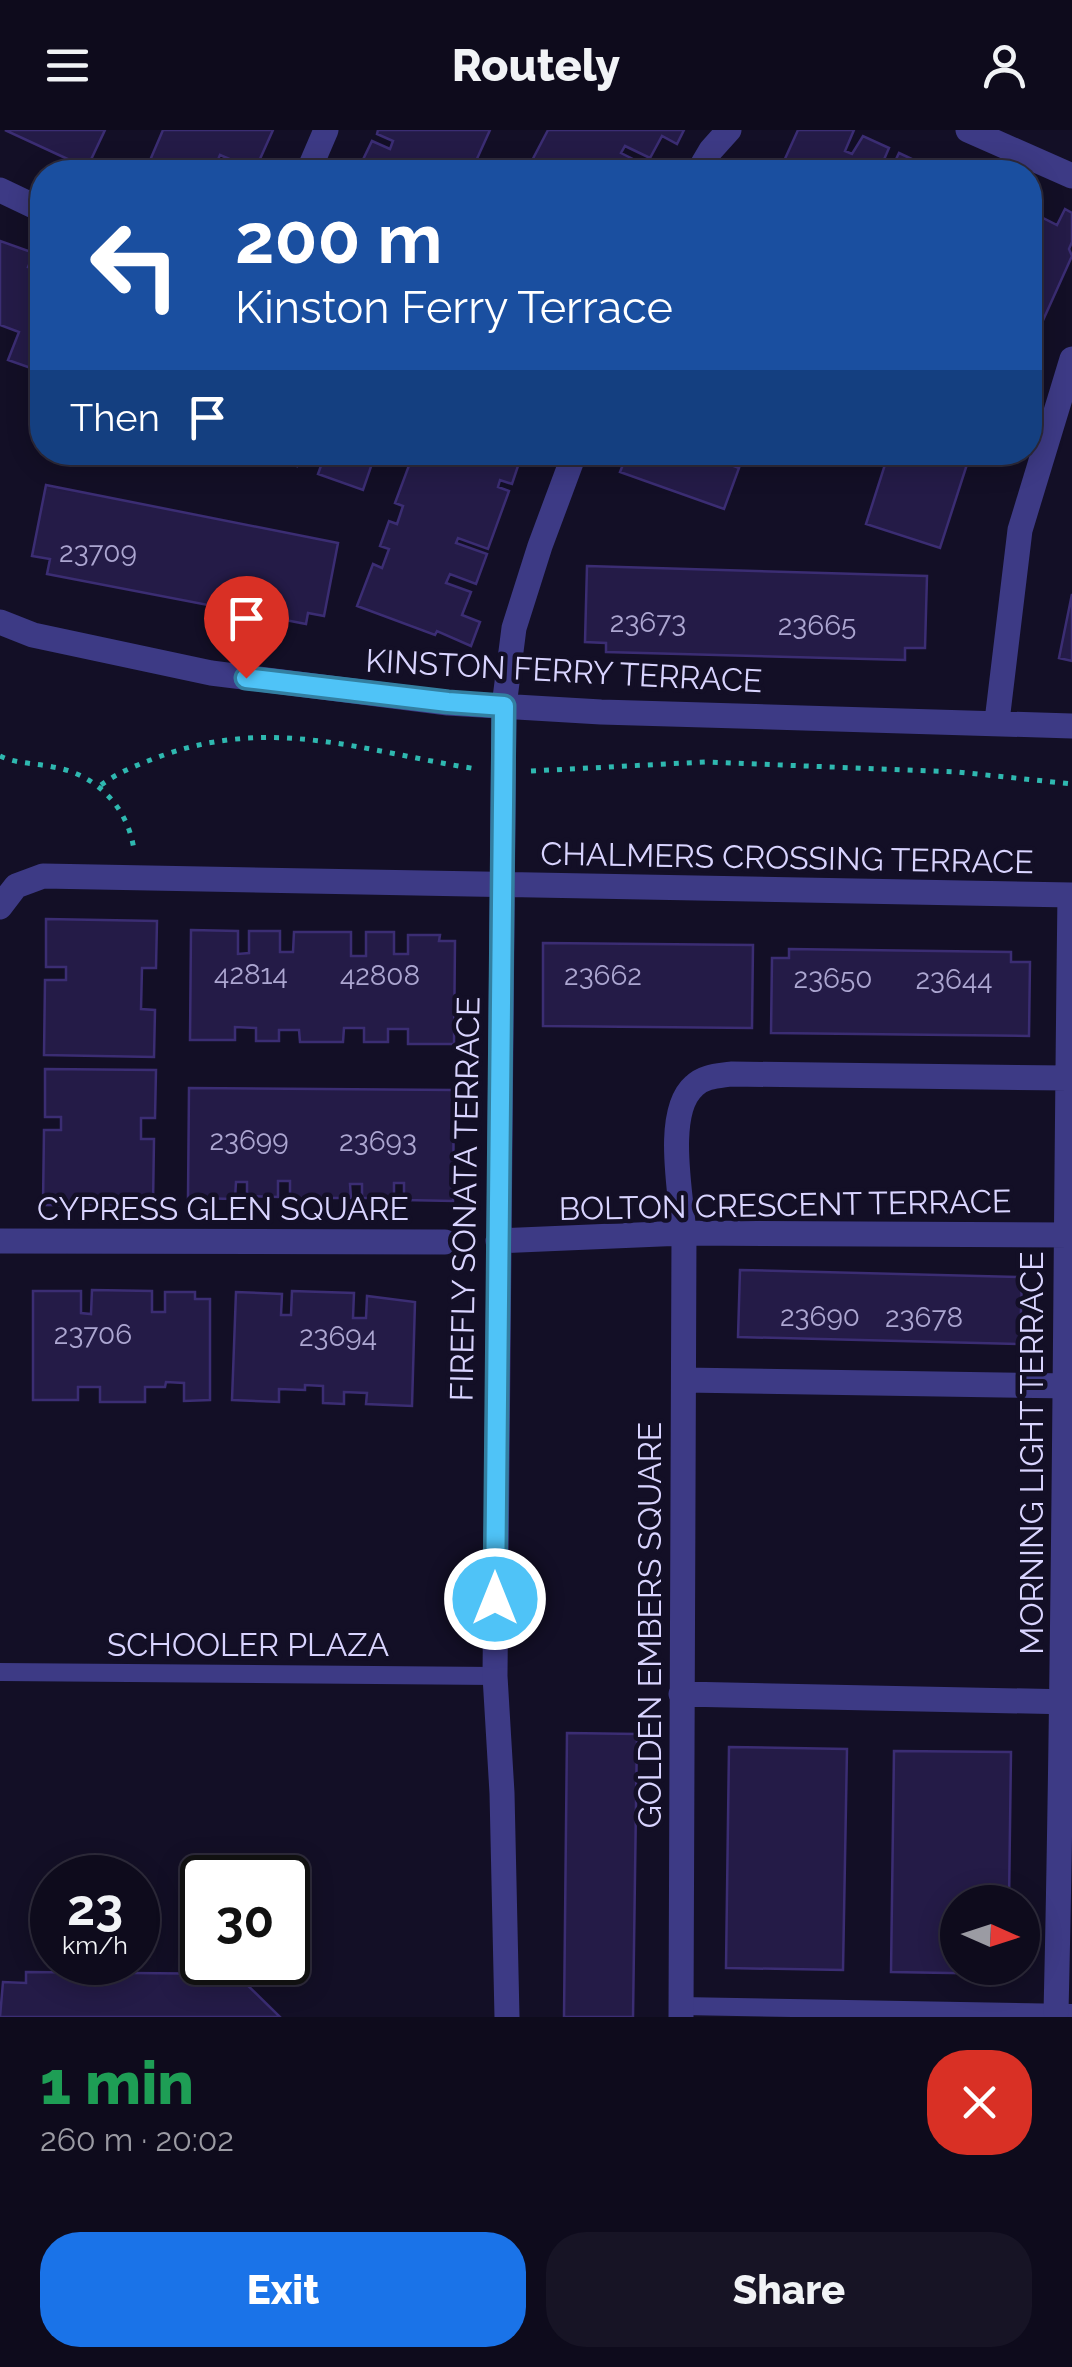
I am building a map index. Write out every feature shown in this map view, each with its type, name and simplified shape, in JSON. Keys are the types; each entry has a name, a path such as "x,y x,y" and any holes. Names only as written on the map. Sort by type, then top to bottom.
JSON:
{"street":[{"path":"313,160 326,130"},
{"path":"705,160 729,130"},
{"path":"968,130 1036,160"},
{"path":"1042,163 1072,176"},
{"path":"0,190 30,204"},
{"path":"1042,458 1072,359"},
{"name":"FIREFLY SONATA TERRACE","path":"507,2017 495,1676 504,706 514,628 570,465"},
{"path":"997,721 1020,530 1040,465"},
{"name":"KINSTON FERRY TERRACE","path":"0,622 33,636 211,673 448,702 601,712 1072,726"},
{"name":"CHALMERS CROSSING TERRACE","path":"0,907 16,886 43,876 1071,895"},
{"name":"MORNING LIGHT TERRACE","path":"1064,2012 1071,895"},
{"name":"GOLDEN EMBERS SQUARE","path":"681,2011 684,1233 676,1126 680,1102 694,1085 708,1077 731,1074 1068,1078"},
{"name":"BOLTON CRESCENT TERRACE","path":"498,1242 684,1233 1069,1235"},
{"name":"CYPRESS GLEN SQUARE","path":"0,1241 445,1242"},
{"path":"684,1380 1068,1386"},
{"path":"681,1694 1068,1702"}],"lane":[{"name":"SCHOOLER PLAZA","path":"0,1672 495,1676"},
{"path":"681,2011 1064,2012"}],"path":[{"path":"101,785 115,775 180,750 243,736 299,738 480,769"},
{"path":"0,756 68,770 101,785 130,830 134,878"},
{"path":"522,771 705,762 958,772 1072,784"}],"building":[{"path":"5,130 105,130 91,160 70,160"},
{"path":"163,130 273,130 260,160 232,160 220,155 218,160 150,160"},
{"path":"378,130 490,130 476,160 363,160 372,141 390,149 393,141 377,134"},
{"path":"548,130 684,130 677,144 662,136 650,158 625,146 621,153 635,160 532,160"},
{"path":"798,130 854,130 845,151 852,154 863,136 889,148 884,160 784,160"},
{"path":"899,153 914,160 896,160"},
{"path":"1065,209 1072,213 1072,256 1042,323 1042,218 1057,225"},
{"path":"0,241 30,252 30,368 8,360 19,332 0,325"},
{"path":"321,465 372,465 363,490 318,474"},
{"path":"409,465 518,465 512,484 500,480 498,487 509,491 488,549 458,538 456,543 487,554 476,584 450,574 446,583 471,592 462,615 480,622 471,646 357,606 373,564 382,568 389,549 380,546 389,521 397,524 403,506 395,503"},
{"path":"623,465 739,468 724,509 620,472"},
{"path":"885,465 967,465 940,548 866,524"},
{"path":"46,485 338,543 324,616 308,613 306,624 47,574 50,559 32,556"},
{"path":"587,566 927,576 925,648 905,648 905,660 606,652 606,643 585,642"},
{"path":"1072,594 1072,661 1059,658"},
{"path":"46,919 157,921 156,968 142,968 141,1009 155,1010 154,1057 44,1055 45,980 66,980 66,967 46,967"},
{"path":"191,930 238,931 238,954 249,953 249,931 280,931 280,952 293,952 294,932 351,932 351,956 366,956 366,932 394,932 394,954 408,954 408,935 440,935 439,941 455,941 454,1044 408,1044 408,1029 388,1029 388,1042 364,1042 364,1028 344,1028 343,1042 300,1042 299,1030 279,1030 279,1041 256,1041 256,1028 235,1027 235,1040 190,1040"},
{"path":"543,943 753,945 752,1028 543,1026"},
{"path":"789,949 1011,952 1011,962 1030,962 1029,1036 771,1033 772,958 789,958"},
{"path":"45,1069 156,1070 155,1118 141,1118 141,1139 154,1139 153,1206 43,1205 44,1130 61,1130 61,1117 45,1117"},
{"path":"189,1088 454,1090 453,1201 404,1200 404,1183 394,1183 394,1198 362,1198 362,1184 350,1184 351,1198 290,1198 290,1181 278,1181 278,1197 247,1196 247,1182 236,1182 235,1199 188,1198"},
{"path":"740,1270 1022,1277 1020,1344 738,1337"},
{"path":"92,1290 152,1291 152,1312 165,1312 165,1292 195,1292 195,1299 210,1299 210,1400 184,1401 184,1383 166,1382 165,1387 145,1387 145,1402 100,1402 100,1387 78,1387 78,1400 33,1400 33,1291 81,1291 81,1313 91,1314"},
{"path":"292,1291 354,1293 353,1318 366,1318 367,1296 415,1302 412,1406 366,1404 367,1393 344,1392 344,1404 323,1403 323,1386 305,1385 305,1390 279,1389 279,1402 232,1400 236,1292 282,1294 281,1315 291,1315"},
{"path":"567,1733 637,1734 633,2017 564,2017"},
{"path":"729,1747 847,1749 843,1970 726,1968"},
{"path":"894,1751 1011,1752 1009,1885 940,1885 940,1973 891,1972"},
{"path":"26,1972 30,1972 30,1985 160,1985 160,1973 180,1973 180,1985 247,1985 280,2017 0,2017 3,1982 26,1983"}],"route":[{"path":"246,678 504,706 495,1599"}]}
